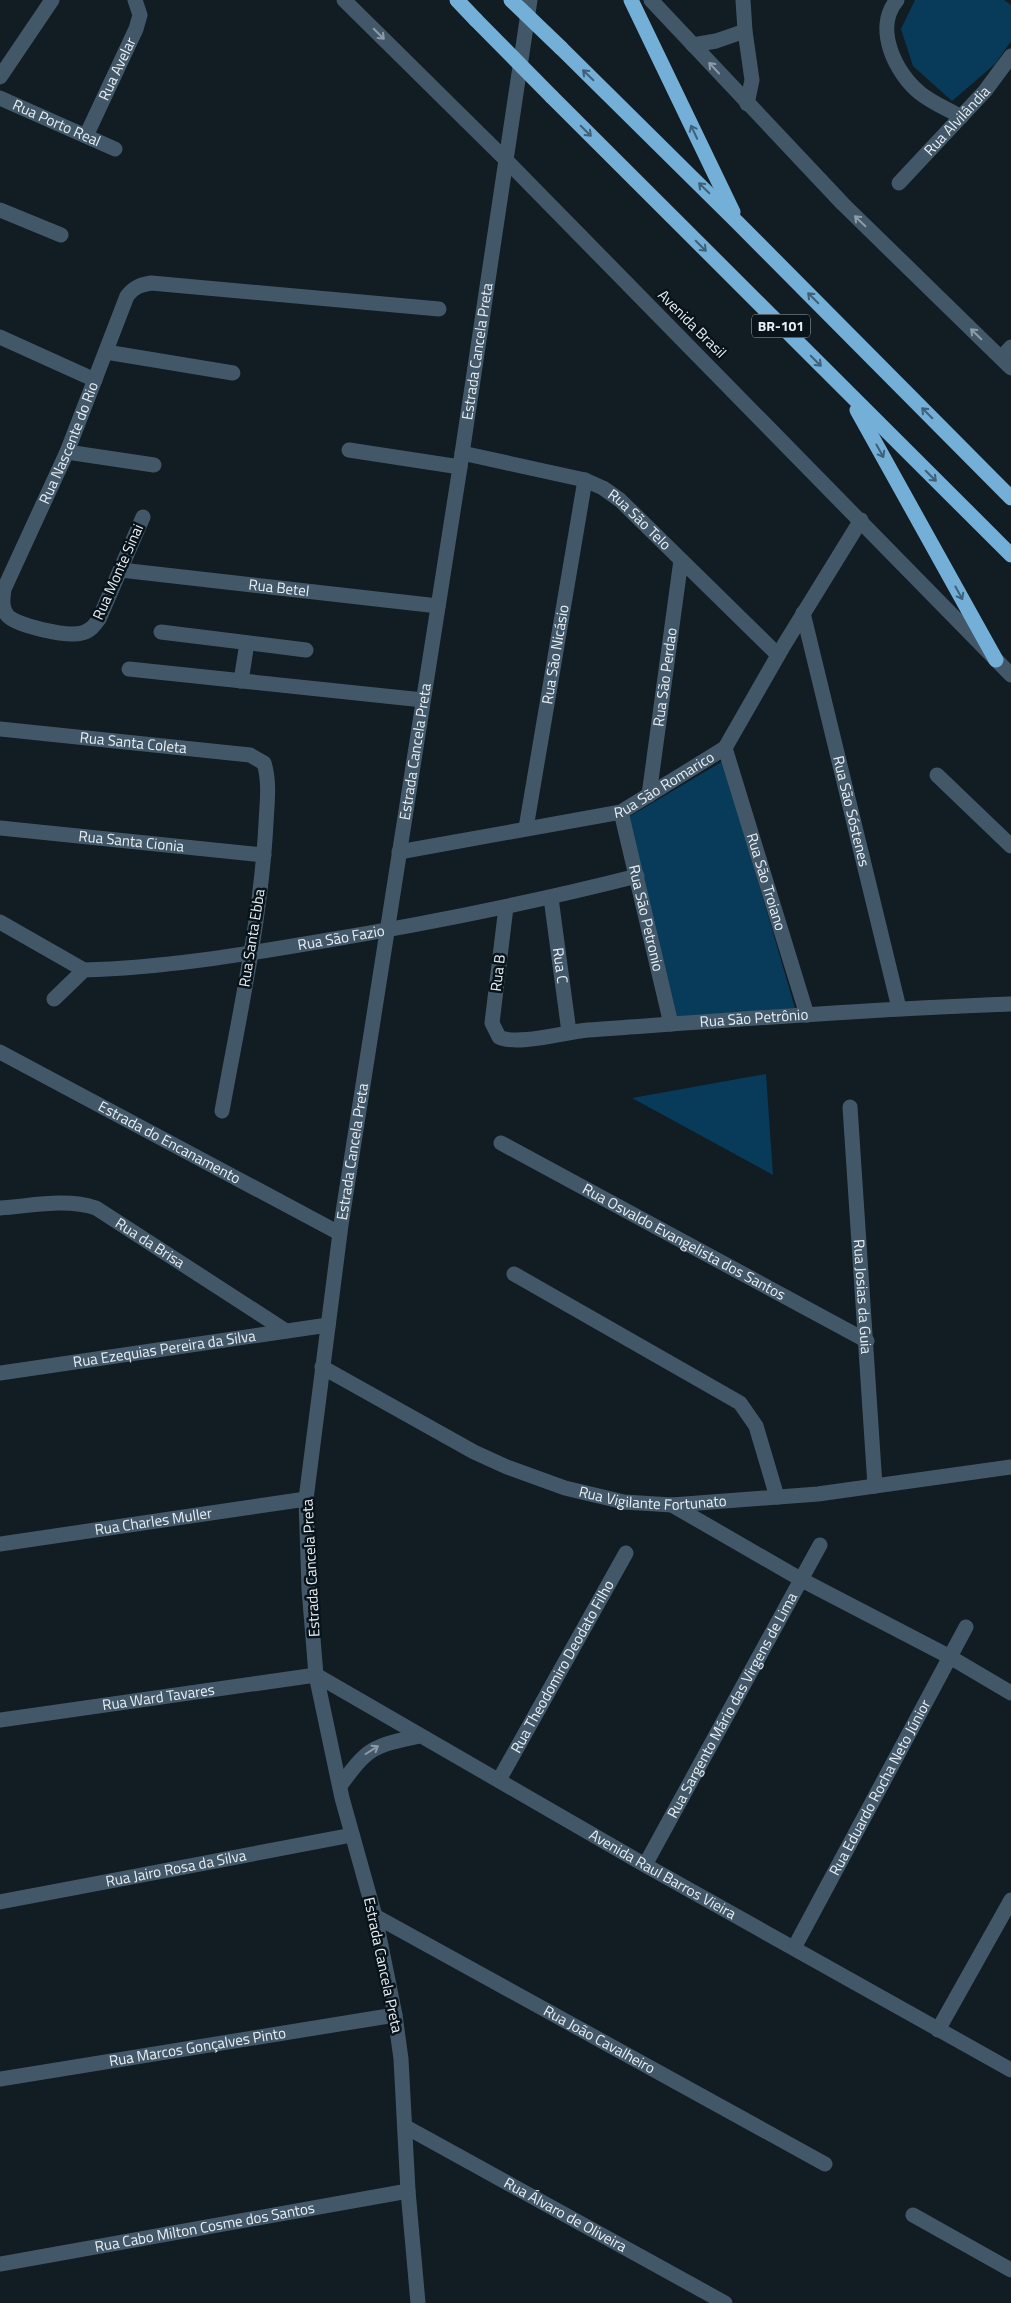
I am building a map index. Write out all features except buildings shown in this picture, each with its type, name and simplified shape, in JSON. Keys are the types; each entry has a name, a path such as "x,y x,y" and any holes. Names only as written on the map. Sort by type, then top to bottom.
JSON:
{"highway":[{"name":"BR-101","path":"457,0 1011,555"},
{"name":"BR-101","path":"511,0 738,222 1011,498"},
{"path":"631,0 738,222"},
{"path":"848,393 996,660"}],"street":[{"path":"0,77 52,0"},
{"name":"Rua Avelar","path":"86,136 136,29 140,16 135,0"},
{"name":"Avenida Brasil","path":"344,0 506,160 1011,675"},
{"name":"Estrada Cancela Preta","path":"418,2303 408,2191 401,2059 395,2015 375,1916 340,1786 316,1675 309,1589 306,1499 339,1234 461,460 530,0"},
{"path":"651,0 843,204 1008,358"},
{"path":"743,0 752,80 747,104"},
{"path":"897,0 887,25 890,50 902,73 920,93 961,117"},
{"path":"693,45 716,41 745,31"},
{"name":"Rua Alvilândia","path":"899,183 985,91 1011,56"},
{"name":"Rua Porto Real","path":"0,98 115,149"},
{"path":"0,210 61,235"},
{"name":"Rua Nascente do Rio","path":"2,587 67,452 127,296 140,284 151,283 439,309"},
{"path":"2,343 95,380"},
{"path":"106,352 233,373"},
{"name":"Rua São Telo","path":"349,450 461,460 585,480 603,488 620,500 778,655"},
{"path":"67,452 154,465"},
{"name":"Rua São Nicásio","path":"526,828 585,480"},
{"name":"Rua Monte Sinai","path":"2,587 2,605 8,616 24,625 69,634 81,634 92,629 100,619 143,517"},
{"name":"Rua São Romarico","path":"399,852 621,812 725,748 778,655 861,520"},
{"name":"Rua São Perdao","path":"649,795 681,560"},
{"name":"Rua Betel","path":"121,570 438,606"},
{"name":"Rua São Sóstenes","path":"803,614 900,1008"},
{"path":"161,632 306,650"},
{"path":"241,681 247,642"},
{"path":"129,669 423,700"},
{"name":"Rua Santa Coleta","path":"0,729 250,755 264,763"},
{"name":"Rua São Troiano","path":"725,748 807,1015"},
{"name":"Rua Santa Ebba","path":"222,1111 251,953 264,855 268,782 264,763"},
{"path":"937,776 1011,846"},
{"name":"Rua São Petronio","path":"621,812 671,1024"},
{"name":"Rua Santa Cionia","path":"0,828 264,855"},
{"name":"Rua São Fazio","path":"84,970 113,969 251,953 387,931 551,898 637,876"},
{"name":"Rua C","path":"551,898 569,1032"},
{"name":"Rua B","path":"499,1037 492,1022 506,907"},
{"path":"0,922 84,970 54,999"},
{"name":"Rua São Petrônio","path":"499,1037 512,1041 569,1032 671,1024 900,1008 1011,1004"},
{"name":"Estrada do Encanamento","path":"2,1054 339,1234"},
{"name":"Rua Josias da Guia","path":"850,1107 867,1341 875,1486"},
{"name":"Rua Osvaldo Evangelista dos Santos","path":"501,1142 867,1341"},
{"name":"Rua da Brisa","path":"0,1208 70,1203 84,1204 96,1208 286,1331"},
{"path":"514,1274 740,1403 756,1426 777,1497"},
{"name":"Rua Ezequias Pereira da Silva","path":"0,1373 328,1325"},
{"name":"Rua Vigilante Fortunato","path":"322,1367 474,1452 507,1467 565,1488 624,1502 672,1505 777,1497 875,1486 1011,1467"},
{"name":"Rua Charles Muller","path":"0,1544 306,1499"},
{"path":"672,1505 802,1580 950,1658 1011,1693"},
{"name":"Rua Sargento Mário das Virgens de Lima","path":"645,1865 820,1545"},
{"name":"Rua Theodomiro Deodato Filho","path":"499,1780 626,1553"},
{"name":"Rua Eduardo Rocha Neto Júnior","path":"794,1948 966,1627"},
{"name":"Rua Ward Tavares","path":"0,1720 316,1675"},
{"name":"Avenida Raul Barros Vieira","path":"316,1675 645,1865 1011,2070"},
{"path":"340,1786 359,1760 370,1751 384,1744 419,1736"},
{"name":"Rua Jairo Rosa da Silva","path":"0,1902 352,1835"},
{"path":"938,2030 1011,1900"},
{"name":"Rua João Cavalheiro","path":"375,1916 825,2164"},
{"name":"Rua Marcos Gonçalves Pinto","path":"0,2079 395,2015"},
{"name":"Rua Álvaro de Oliveira","path":"406,2127 725,2303"},
{"name":"Rua Cabo Milton Cosme dos Santos","path":"0,2264 408,2191"},
{"path":"913,2215 1011,2270"}],"shaded area":[{"path":"915,0 1004,0 1011,5 1011,41 995,64 952,101 913,66 901,29"},
{"path":"723,761 795,1008 676,1021 627,818"},
{"path":"766,1074 773,1175 632,1098"}]}
